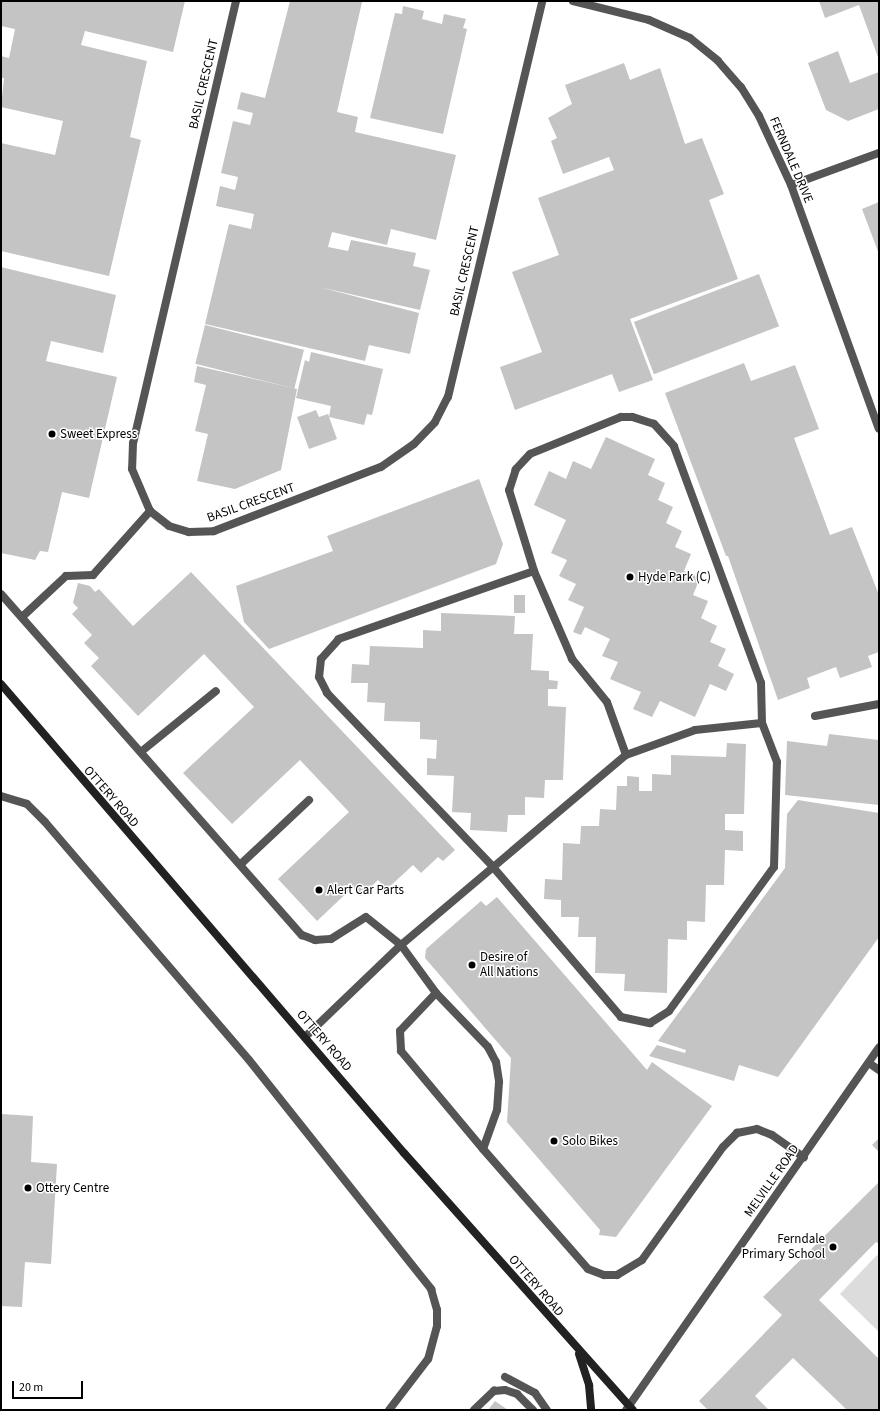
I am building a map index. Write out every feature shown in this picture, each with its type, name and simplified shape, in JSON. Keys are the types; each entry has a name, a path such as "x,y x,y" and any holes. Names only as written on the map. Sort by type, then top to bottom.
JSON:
{"street":[{"name":"BASIL CRESCENT","path":"236,1 133,443 132,469 150,511 169,526 189,532 214,531 381,467 414,444 435,422 448,397 542,1"},
{"name":"FERNDALE DRIVE","path":"573,1 649,20 690,38 718,61 760,116 791,185 879,429"},
{"path":"791,185 879,153"},
{"path":"534,571 340,639 325,651 319,668 327,693 493,867 621,1017 638,1023 660,1018 669,1011 774,867 777,762 762,723 761,683 674,446 654,424 620,417 522,461 512,479 510,501 534,571 572,659 607,702 626,755"},
{"path":"22,617 66,576 93,575 150,511"},
{"path":"1,594 308,938 331,939 366,917 401,945 436,993 488,1047 496,1062 499,1082 497,1110 483,1149"},
{"name":"OTTERY ROAD","path":"1,684 305,1037 629,1408"},
{"path":"142,751 216,691"},
{"path":"815,716 879,704"},
{"path":"305,1037 401,945 626,755 695,730 762,723"},
{"path":"1,796 27,804 45,822 249,1060 431,1289 437,1310 437,1326 428,1359 389,1410"},
{"path":"242,863 309,800"},
{"path":"436,993 400,1031 401,1051 573,1256 588,1269 604,1275 617,1275 642,1260 722,1147 737,1133 757,1129 772,1135 804,1158"},
{"name":"MELVILLE ROAD","path":"629,1408 879,1048"},
{"path":"869,1063 879,1070"},
{"path":"579,1352 589,1385 591,1410"},
{"path":"505,1377 535,1393 547,1410"},
{"path":"474,1410 494,1391 505,1390 517,1394 533,1410"}],"shaded area":[{"path":"877,1255 879,1257 879,1332 840,1294"}],"building":[{"path":"1,1 185,1 173,52 85,31 81,45 147,61 130,137 141,140 109,276 1,251 1,143 55,155 63,121 1,107 4,78 1,78 1,56 9,58 15,29 1,26"},
{"path":"290,1 362,2 337,112 358,117 355,132 456,155 436,240 391,229 387,245 332,232 328,247 348,251 351,240 416,253 413,266 430,270 420,310 319,287 419,313 410,354 369,345 365,361 205,324 229,224 251,229 254,214 216,206 220,186 235,190 238,177 221,173 233,121 250,125 253,113 237,109 241,92 265,98"},
{"path":"819,1 879,1 879,60 859,5 825,18"},
{"path":"403,6 424,11 422,19 442,24 444,14 466,19 463,28 467,29 443,134 370,118 395,13 402,14"},
{"path":"838,51 850,83 879,72 879,109 848,121 826,110 808,63"},
{"path":"624,63 630,80 660,68 685,144 702,138 724,194 709,200 738,279 630,319 653,380 619,392 612,374 515,410 500,367 542,352 512,272 559,255 538,198 614,170 609,157 563,174 551,141 557,138 548,118 572,104 565,85"},
{"path":"879,202 879,254 862,209"},
{"name":"Sweet Express","path":"1,267 116,295 103,353 51,341 46,361 117,377 89,498 62,492 48,552 40,551 35,560 1,553"},
{"path":"759,274 779,326 654,374 634,322"},
{"path":"205,325 304,350 294,388 195,364"},
{"path":"311,352 383,369 372,415 367,414 364,425 329,417 331,406 296,398 305,360 309,362"},
{"path":"744,363 751,381 795,365 819,429 794,438 830,535 852,527 879,595 879,652 868,656 872,667 840,678 836,667 807,678 810,688 778,700 728,556 726,556 665,393"},
{"path":"197,366 297,389 281,470 235,489 197,481 208,434 195,431 206,385 194,382"},
{"path":"316,410 319,417 328,414 337,439 309,449 297,417"},
{"name":"Hyde Park (C)","path":"606,437 655,459 648,475 665,483 658,500 673,507 666,523 682,531 675,547 691,554 684,571 700,578 693,595 708,601 701,618 717,626 710,642 726,649 718,666 734,674 726,691 710,684 695,717 660,701 652,717 633,709 641,692 610,679 618,662 602,656 610,639 585,627 581,635 573,632 584,607 568,600 576,584 559,576 567,560 551,553 566,520 534,505 549,471 566,479 573,461 591,469"},
{"path":"479,479 503,544 496,564 269,649 244,622 236,586 333,551 327,536"},
{"path":"191,572 455,850 443,861 438,857 421,873 413,865 387,889 378,880 361,896 353,887 317,921 278,879 349,812 300,760 232,824 183,773 254,707 204,654 138,716 91,666 99,658 84,643 92,635 72,614 78,608 73,603 78,583 90,586 95,592 99,589 133,626"},
{"path":"514,595 525,595 525,613 514,613"},
{"path":"441,613 515,616 514,634 533,634 531,670 549,671 549,680 558,681 557,689 548,689 548,706 566,707 563,780 545,780 544,798 525,797 525,815 508,815 507,832 470,830 471,813 452,812 454,776 427,775 427,758 436,759 437,740 420,739 420,722 384,721 385,703 367,702 368,683 351,683 352,664 369,665 370,646 423,648 423,630 441,631"},
{"path":"829,734 879,740 879,805 785,795 787,741 827,746"},
{"path":"727,743 746,744 744,814 725,814 725,830 743,831 743,851 725,850 724,885 706,885 705,922 687,921 687,940 668,939 667,993 624,991 625,974 595,973 596,937 578,937 579,917 561,917 561,900 544,899 545,879 562,880 563,843 580,844 581,826 599,826 600,809 616,810 617,786 627,786 627,776 639,777 639,791 652,791 652,774 671,775 671,755 726,757"},
{"path":"798,800 879,813 879,937 778,1077 739,1065 734,1081 649,1056 657,1045 685,1053 686,1050 658,1041 785,868 787,814"},
{"path":"497,897 647,1070 652,1062 712,1106 616,1237 599,1235 600,1230 507,1122 511,1058 425,958 426,949 481,901 486,906"},
{"name":"Ottery Centre","path":"1,1114 33,1116 31,1162 57,1164 51,1264 25,1262 22,1307 1,1306"},
{"path":"879,1138 879,1152 872,1145"},
{"path":"879,1182 879,1244 876,1242 819,1300 879,1359 879,1410 847,1410 793,1358 755,1396 769,1410 708,1410 699,1401 782,1315 763,1297"},
{"path":"495,1401 508,1410 488,1410"}],"place":[{"name":"Sweet Express","path":"52,434"},
{"name":"Hyde Park (C)","path":"630,577"},
{"name":"Alert Car Parts","path":"319,890"},
{"name":"Desire of All Nations","path":"472,965"},
{"name":"Solo Bikes","path":"554,1141"},
{"name":"Ottery Centre","path":"28,1188"},
{"name":"Ferndale Primary School","path":"833,1247"}]}
